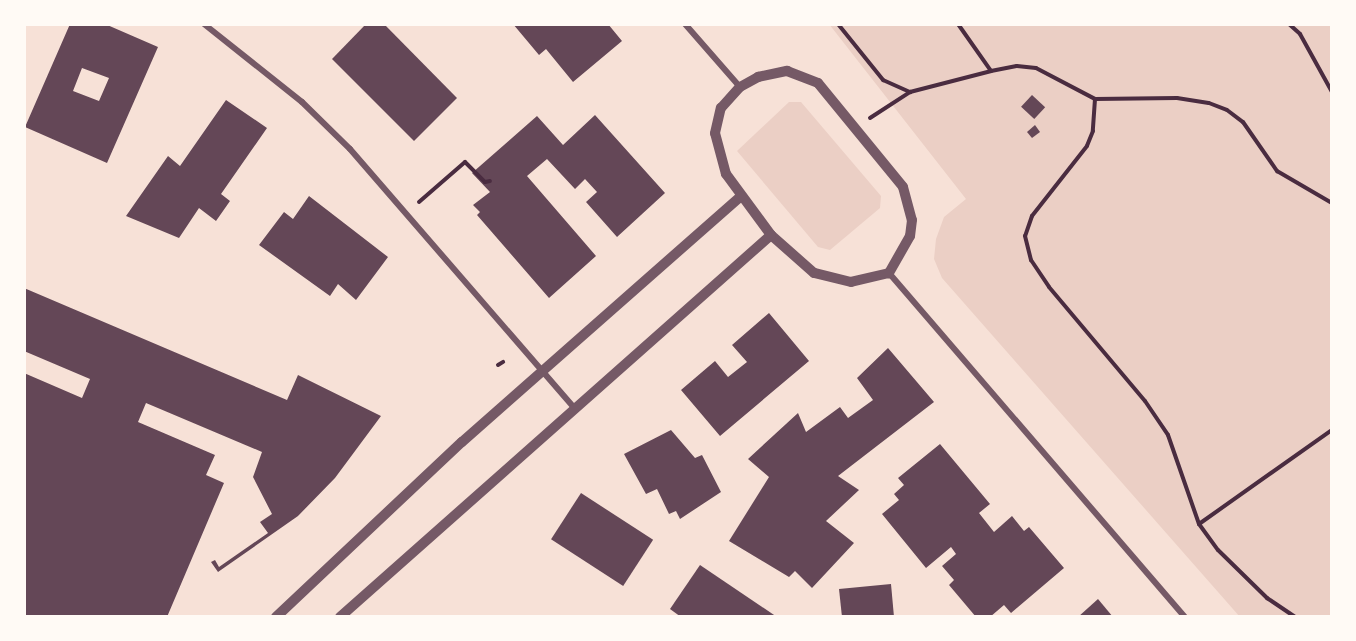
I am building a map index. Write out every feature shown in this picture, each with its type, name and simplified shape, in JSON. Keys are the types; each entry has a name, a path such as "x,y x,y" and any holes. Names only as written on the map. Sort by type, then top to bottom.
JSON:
{"street":[{"path":"204,24 302,102 408,214 574,408"},
{"path":"685,24 740,87"},
{"path":"787,71 809,77 856,129 903,187 910,207 910,236 889,273 863,281 825,278 804,267 771,235 740,197 726,174 715,133 722,108 740,87 771,73 787,71"},
{"path":"276,617 542,371 740,197"},
{"path":"340,617 771,235"},
{"path":"889,273 1185,617"}],"path":[{"path":"838,24 883,80 910,92"},
{"path":"957,24 991,71"},
{"path":"1289,24 1300,34 1332,92"},
{"path":"856,129 890,102 910,92 1017,66 1036,68 1082,89 1095,99 1177,98 1209,103 1227,110 1243,122 1277,171 1332,203"},
{"path":"1095,99 1093,131 1087,146 1032,216 1025,236 1031,260 1049,287 1145,401 1168,435 1199,524 1218,550 1267,598 1295,617"},
{"path":"408,214 465,162 485,182 490,181"},
{"path":"498,365 503,362"},
{"path":"1199,524 1332,429"}],"shaded area":[{"path":"829,24 1332,24 1332,617 1240,617 942,278 934,259 936,239 944,217 966,199"},
{"path":"789,102 801,102 881,196 880,208 830,250 818,247 737,151"}],"building":[{"path":"70,24 105,24 158,47 107,163 25,127","holes":["82,68 109,78 99,101 73,91"]},
{"path":"366,24 384,24 457,98 414,141 332,59"},
{"path":"513,24 608,24 622,41 573,82 546,49 539,55"},
{"path":"1032,95 1045,107 1034,119 1021,107"},
{"path":"226,100 267,128 221,194 230,201 216,221 199,208 179,238 126,216 168,156 180,166"},
{"path":"595,115 665,193 617,237 586,202 597,192 585,179 575,189 547,159 527,176 596,256 549,298 477,215 480,212 473,205 490,192 472,173 537,116 563,145"},
{"path":"1035,125 1040,132 1032,138 1027,132"},
{"path":"309,196 388,257 356,300 338,284 330,296 259,245 284,212 293,219"},
{"path":"24,288 287,400 298,375 381,416 335,478 298,516 218,572 211,562 215,560 219,567 268,533 260,522 272,514 253,477 262,452 146,403 138,422 215,455 206,475 224,483 167,617 24,617 24,373 82,398 90,379 24,351"},
{"path":"769,313 809,361 720,436 681,390 715,361 728,377 747,362 732,345"},
{"path":"888,348 934,402 838,476 859,490 826,521 854,543 812,588 795,571 789,577 729,541 769,477 748,459 798,413 806,432 840,407 848,418 873,400 857,378"},
{"path":"671,430 695,458 702,455 721,492 680,519 676,511 669,514 657,489 646,494 624,454"},
{"path":"940,444 990,504 979,513 994,532 1012,516 1024,531 1029,527 1064,568 1011,613 1004,605 990,617 976,617 949,585 954,580 942,566 956,554 951,547 926,568 882,514 899,500 894,494 904,485 898,478"},
{"path":"581,493 653,540 623,586 551,539"},
{"path":"700,565 777,617 681,617 670,609"},
{"path":"891,584 894,617 842,617 839,589"},
{"path":"1098,599 1113,617 1078,617"}]}
